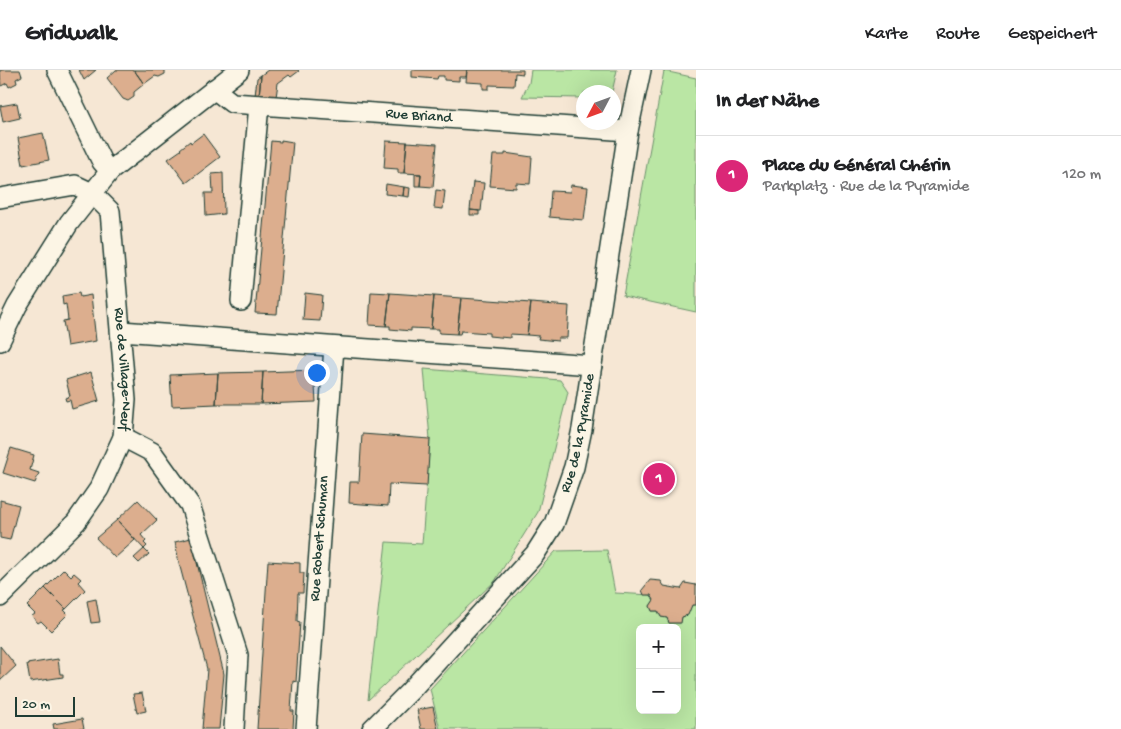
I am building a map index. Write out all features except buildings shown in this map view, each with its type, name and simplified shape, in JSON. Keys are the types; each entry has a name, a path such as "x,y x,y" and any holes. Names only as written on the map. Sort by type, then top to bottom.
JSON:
{"street":[{"path":"58,70 102,162 110,171"},
{"path":"0,341 18,306 69,223 110,171 239,70"},
{"name":"Rue de la Pyramide","path":"372,729 535,554 554,524 574,467 592,365 628,131 641,70"},
{"name":"Rue Briand","path":"214,89 232,102 628,131"},
{"path":"241,301 259,104"},
{"path":"0,198 75,185 92,193"},
{"name":"Rue de Village-Neuf","path":"0,597 76,522 99,489 122,437 126,400 110,211 92,193"},
{"path":"121,331 592,365"},
{"name":"Rue Robert Schuman","path":"306,729 334,347"},
{"path":"122,437 152,452 190,505 238,655 234,729"}],"green space":[{"path":"531,70 617,70 614,85 576,85 576,98 522,97 529,83"},
{"path":"664,71 696,78 696,312 623,296"},
{"path":"424,369 560,380 568,392 538,512 495,581 368,700 386,542 422,544 430,439"},
{"path":"607,550 615,593 651,595 654,600 650,606 652,611 658,611 661,617 667,618 669,623 680,623 682,617 688,614 692,605 696,605 696,729 440,729 430,689 556,551"}],"place":[{"name":"Place du Général Chérin","path":"659,479"}]}
